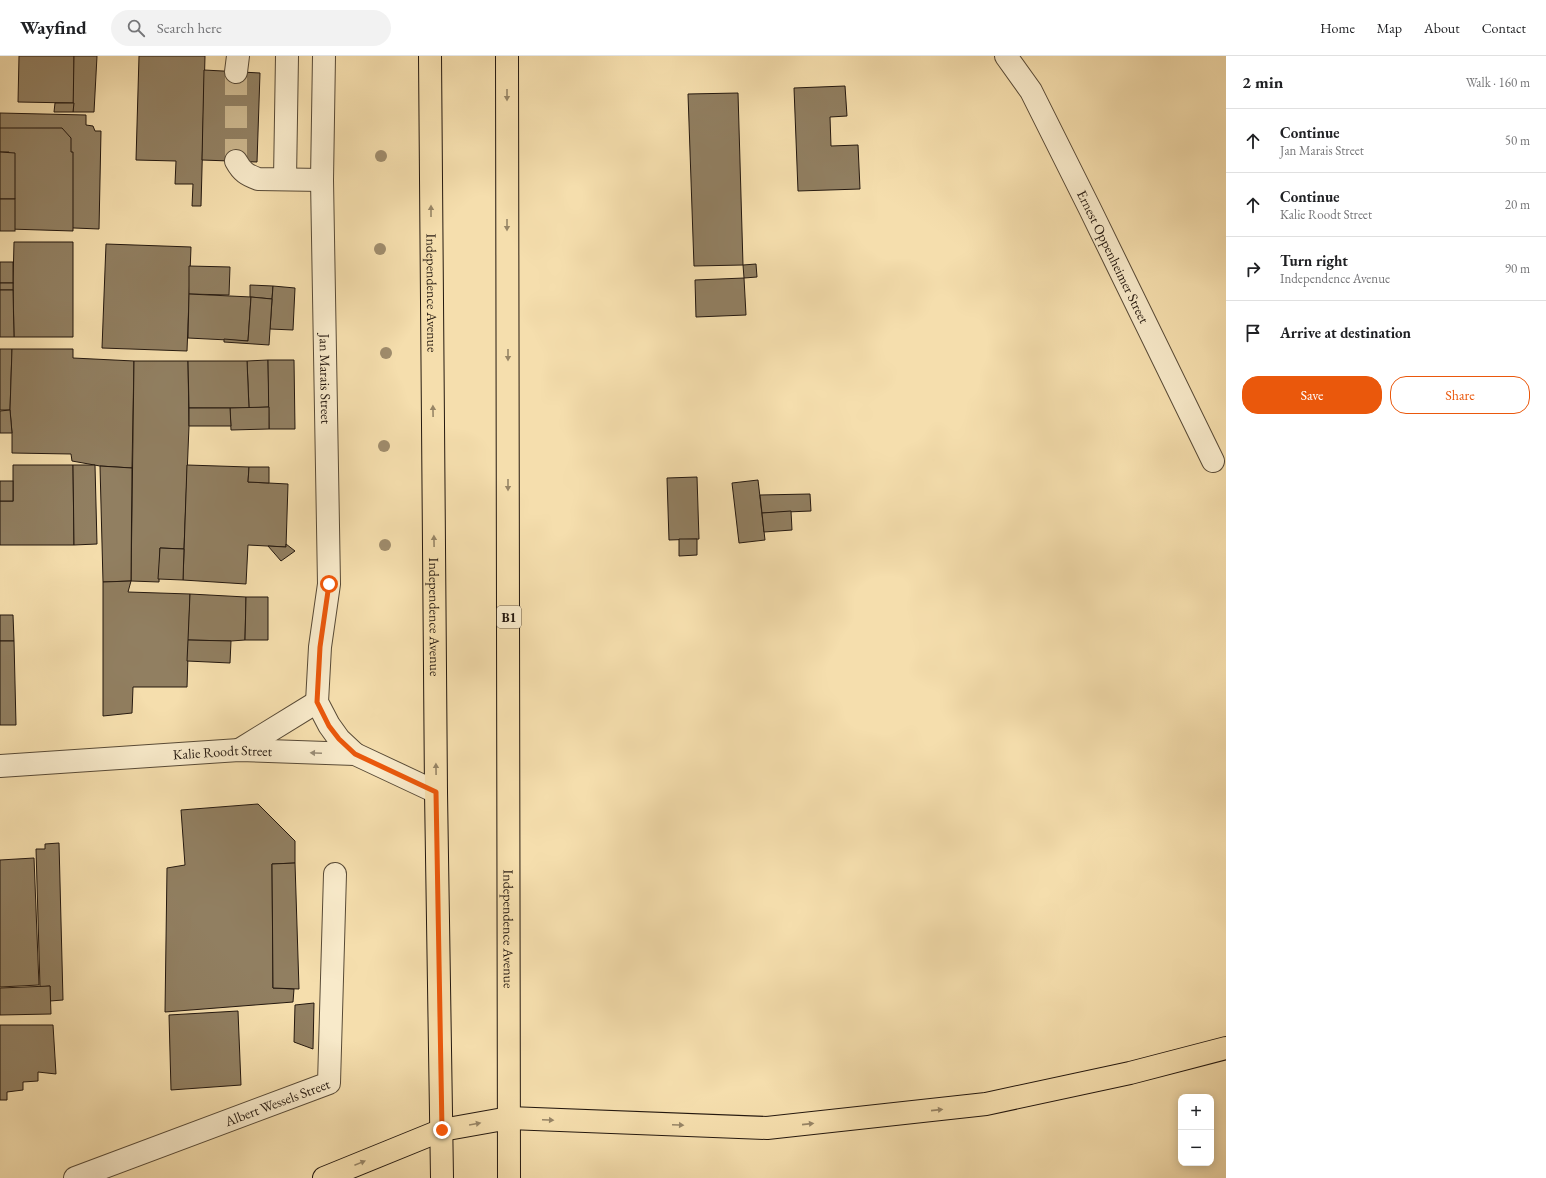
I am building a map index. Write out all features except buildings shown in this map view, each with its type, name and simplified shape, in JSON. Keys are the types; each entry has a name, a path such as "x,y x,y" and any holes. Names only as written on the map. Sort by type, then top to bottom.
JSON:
{"main road":[{"name":"Independence Avenue","path":"430,56 436,792 442,1178"},
{"name":"Independence Avenue","path":"507,56 509,1178"},
{"path":"324,1178 442,1130 509,1118 767,1128 986,1104 1130,1073 1226,1048"}],"street":[{"path":"285,179 287,56"},
{"name":"Jan Marais Street","path":"324,56 322,180 329,584 320,647 317,702 329,726 339,739 355,754"},
{"name":"Ernest Oppenheimer Street","path":"1006,56 1030,91 1041,112 1213,461"},
{"path":"236,161 241,170 249,176 258,179 322,180"},
{"path":"239,750 317,702"},
{"name":"Kalie Roodt Street","path":"0,766 239,750 355,754 436,792"},
{"name":"Albert Wessels Street","path":"75,1178 329,1083 335,874"}],"tunnel":[{"path":"236,72 236,161"}],"route":[{"path":"329,584 320,647 317,702 329,726 339,739 355,754 436,792 442,1130"}]}
